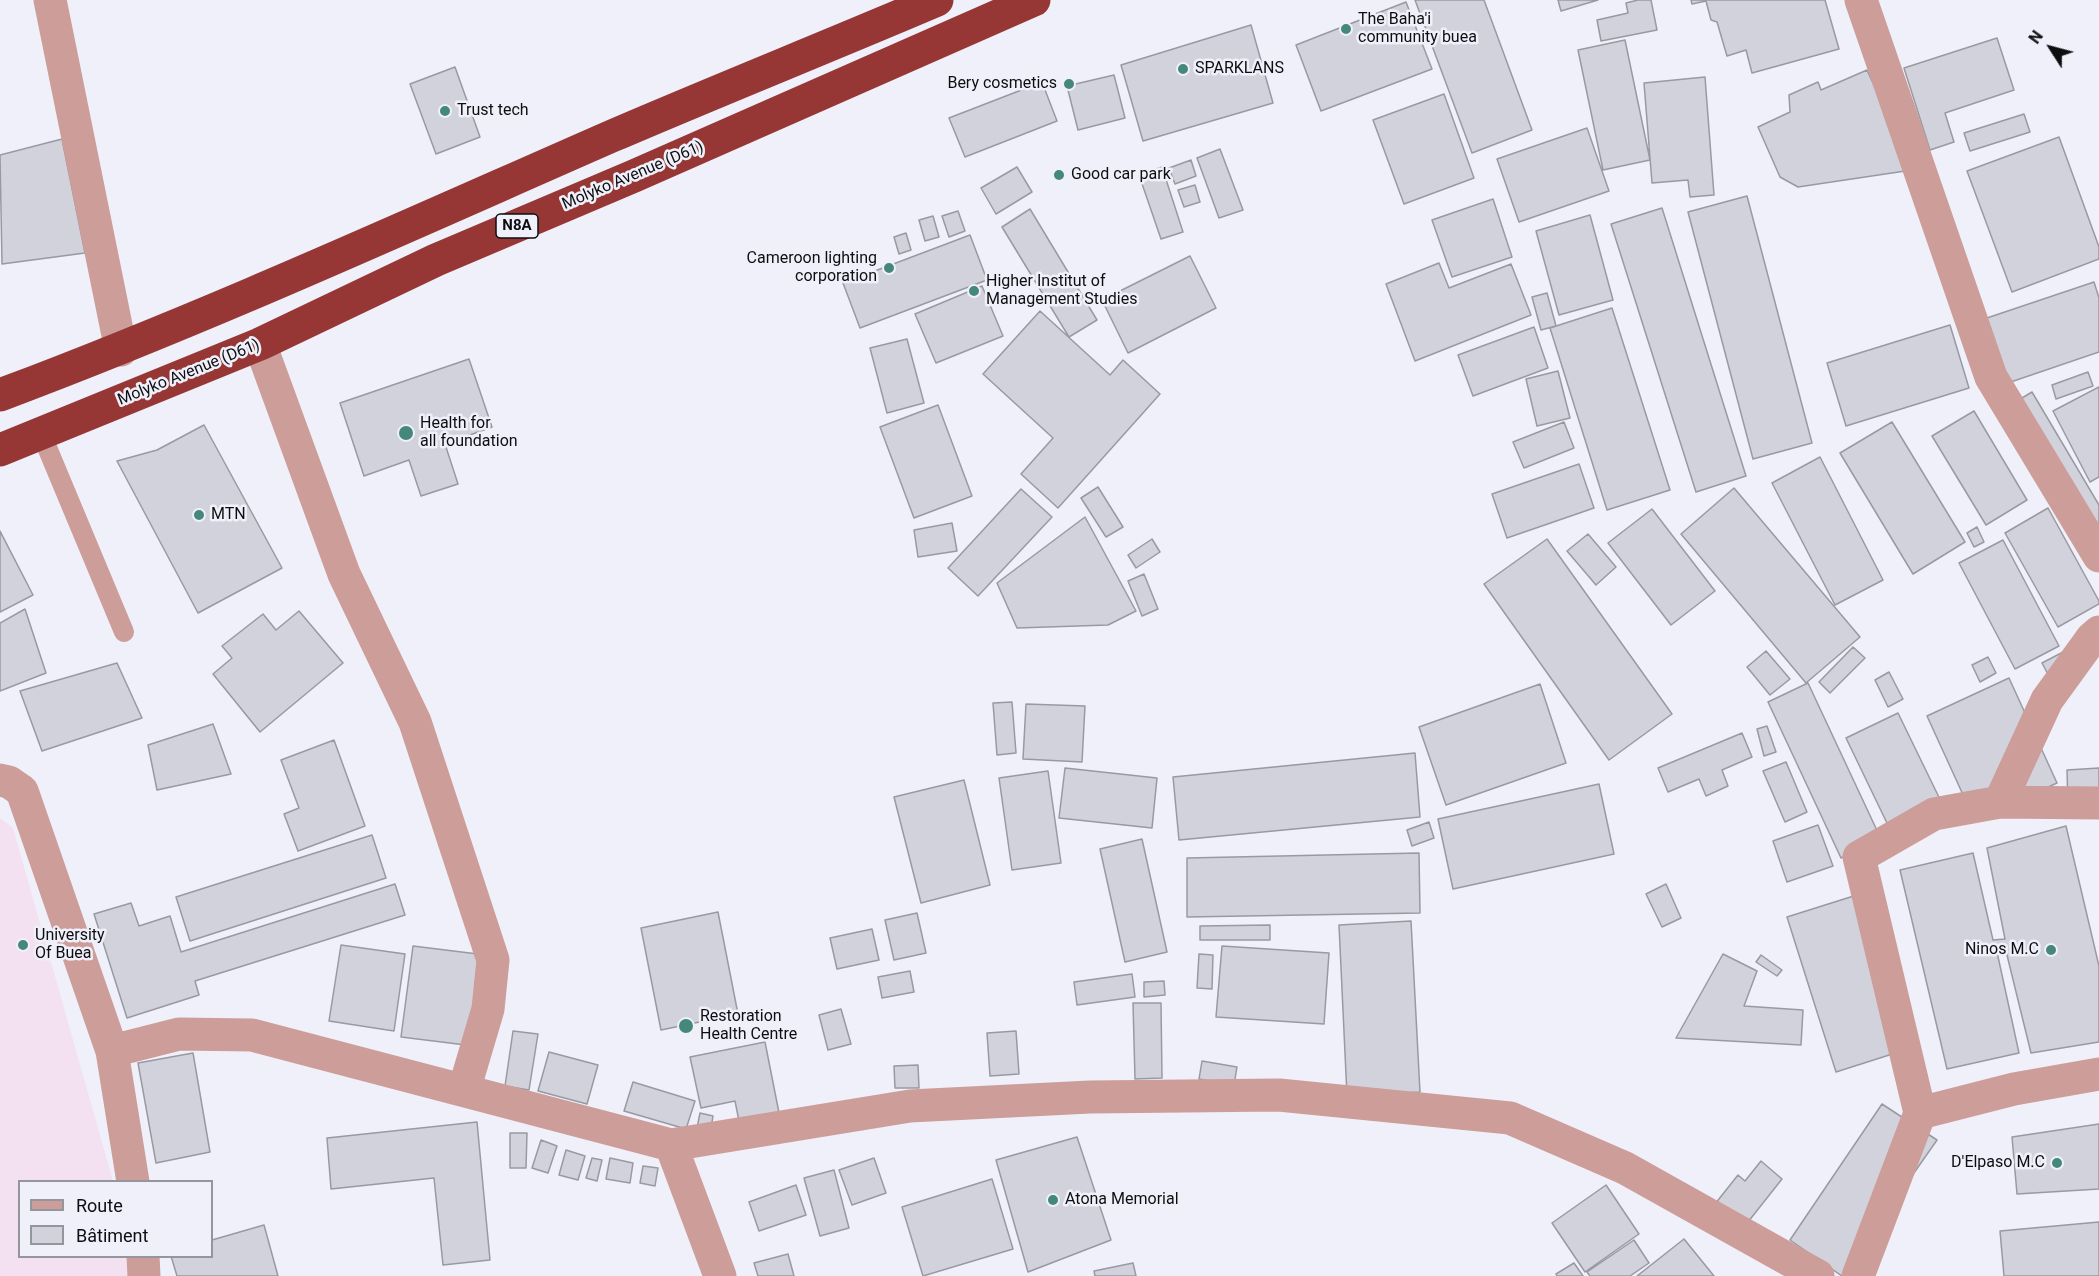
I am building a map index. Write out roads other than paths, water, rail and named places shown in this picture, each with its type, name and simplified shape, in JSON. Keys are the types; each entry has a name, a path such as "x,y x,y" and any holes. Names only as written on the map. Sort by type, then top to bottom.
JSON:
{"highway":[{"name":"N8A","path":"0,394 121,350 253,296 615,135 937,0"},
{"name":"Molyko Avenue (D61)","path":"0,450 260,344 436,260 634,176 1034,0"}],"street":[{"path":"50,0 121,350"},
{"path":"1861,0 1991,377 2099,556"},
{"path":"260,344 344,574 414,722 493,960 488,1009 464,1090"},
{"path":"2000,802 2047,700 2092,638 2099,632"},
{"path":"0,780 9,782 22,791 112,1051 133,1180"},
{"path":"1858,1276 1920,1113 1859,857 1925,817 2000,802 2099,803"},
{"path":"112,1051 179,1034 252,1035 671,1145 910,1107 1090,1097 1279,1095 1510,1118 1625,1168 1818,1276"},
{"path":"1920,1113 2014,1089 2099,1074"},
{"path":"671,1145 720,1276"},
{"path":"143,1258 144,1276"}],"lane":[{"path":"41,433 124,632"}],"place":[{"name":"The Baha'i community buea","path":"1346,29"},
{"name":"SPARKLANS","path":"1183,69"},
{"name":"Bery cosmetics","path":"1069,84"},
{"name":"Trust tech","path":"445,111"},
{"name":"Good car park","path":"1059,175"},
{"name":"Cameroon lighting corporation","path":"889,268"},
{"name":"Higher Institut of Management Studies","path":"974,291"},
{"name":"Health for all foundation","path":"406,433"},
{"name":"MTN","path":"199,515"},
{"name":"University Of Buea","path":"23,945"},
{"name":"Ninos M.C","path":"2051,950"},
{"name":"Restoration Health Centre","path":"686,1026"},
{"name":"D'Elpaso M.C","path":"2057,1163"},
{"name":"Atona Memorial","path":"1053,1200"}]}
